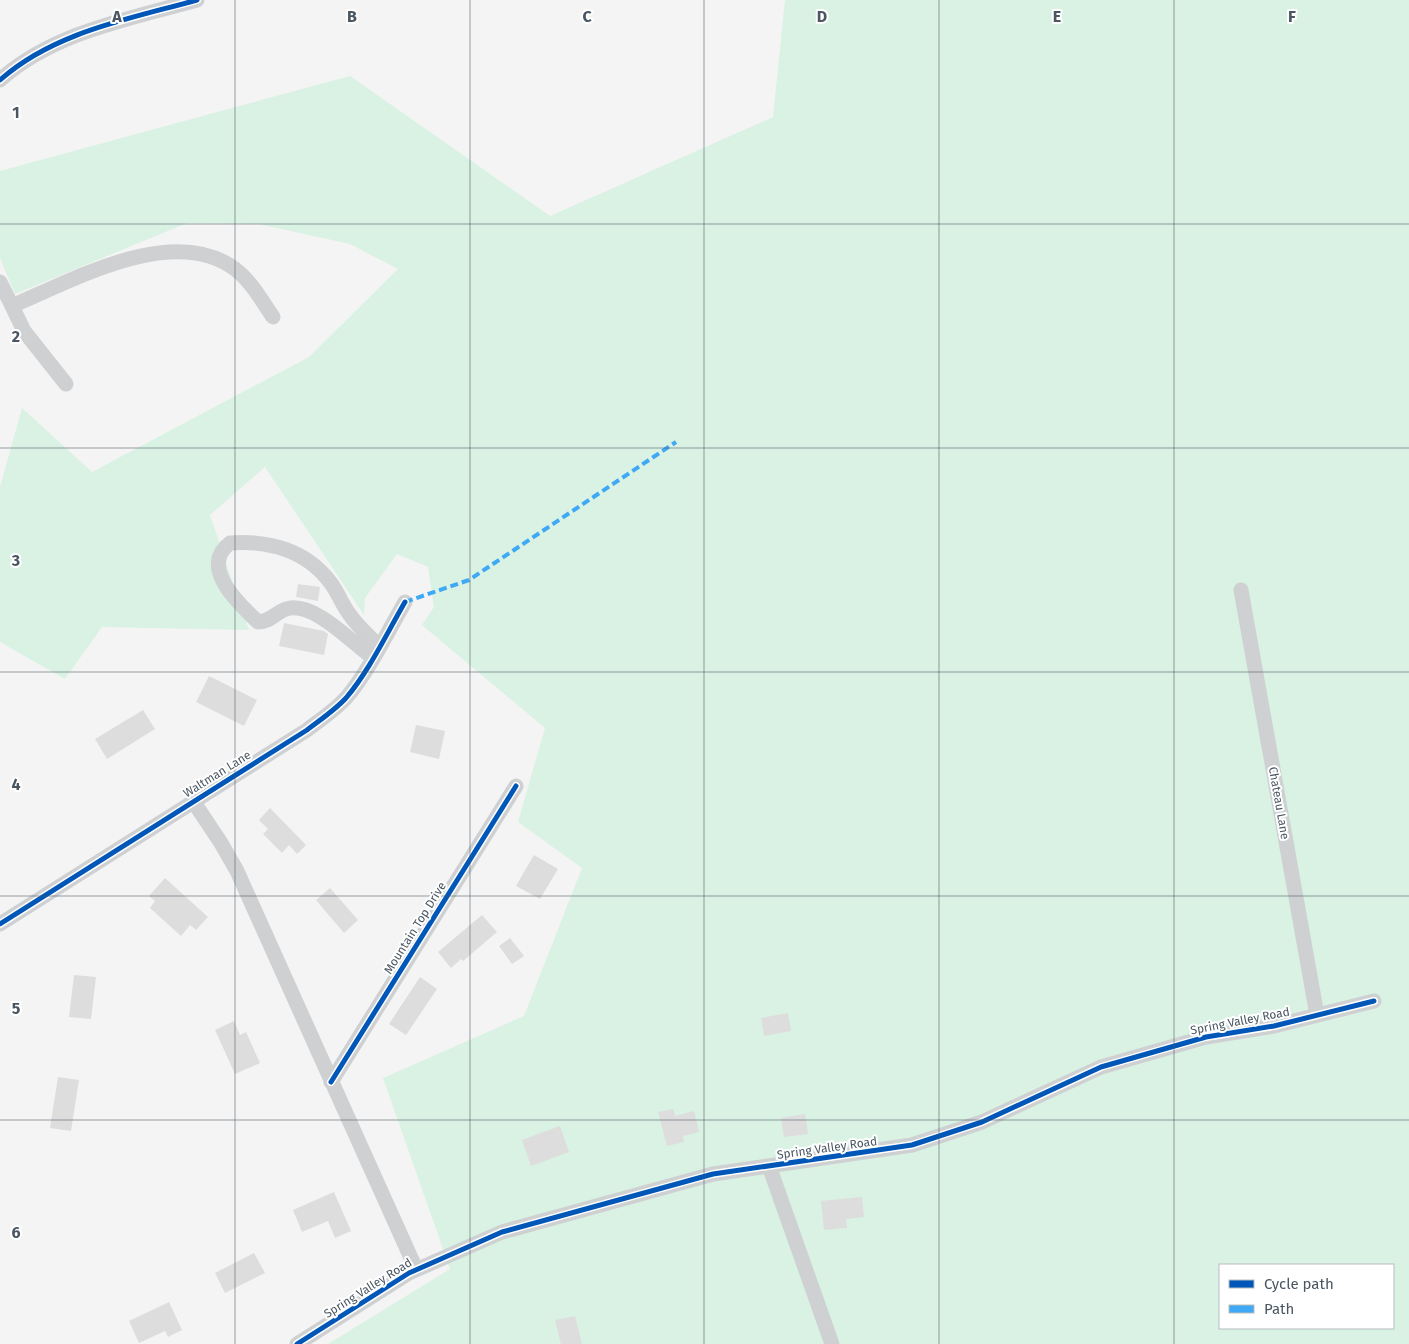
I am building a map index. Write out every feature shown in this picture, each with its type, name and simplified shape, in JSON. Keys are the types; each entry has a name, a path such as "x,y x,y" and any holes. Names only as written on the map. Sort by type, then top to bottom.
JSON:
{"street":[{"path":"0,80 32,56 79,34 197,0"},
{"path":"12,306 93,272 136,257 179,250 210,254 236,269 253,288 273,317"},
{"path":"0,282 24,332 66,384"},
{"path":"240,542 270,545 297,552 330,582 348,614 376,652 353,644 336,627 312,613 299,609 286,609 265,622 258,622 230,595 218,563 220,554 230,543 240,542"},
{"name":"Chateau Lane","path":"1241,590 1317,1015"},
{"name":"Waltman Lane","path":"0,924 307,730 330,712 351,692 405,602"},
{"name":"Mountain Top Drive","path":"331,1082 516,786"},
{"path":"193,801 234,866 416,1269"},
{"name":"Spring Valley Road","path":"297,1344 416,1269 502,1232 690,1180 769,1166 912,1145 982,1122 1102,1067 1206,1036 1274,1026 1374,1001"},
{"path":"769,1166 832,1344"}],"green space":[{"path":"785,0 1409,0 1409,1344 328,1344 450,1269 383,1078 524,1016 582,868 518,822 545,728 422,625 434,607 428,567 397,554 365,598 364,615 265,467 210,515 249,630 102,627 65,679 0,642 0,487 22,408 92,472 309,357 398,269 350,244 259,224 187,223 15,294 0,258 0,171 350,76 550,216 773,117"}],"building":[{"path":"298,584 320,587 318,601 296,597"},
{"path":"284,623 324,631 328,634 324,655 279,646"},
{"path":"209,676 257,700 244,726 196,702"},
{"path":"143,710 155,729 107,759 95,739"},
{"path":"416,725 445,731 439,759 410,752"},
{"path":"270,808 306,845 297,854 289,845 282,853 263,834 268,829 259,820"},
{"path":"534,855 558,869 540,899 516,886"},
{"path":"165,878 208,917 196,930 190,925 181,936 150,908 155,901 149,896"},
{"path":"330,888 358,920 344,933 316,900"},
{"path":"482,915 497,932 463,961 461,959 451,968 438,952"},
{"path":"510,938 524,956 512,964 499,946"},
{"path":"74,975 96,977 91,1019 69,1017"},
{"path":"420,977 437,989 406,1035 389,1024"},
{"path":"788,1013 791,1031 764,1036 761,1018"},
{"path":"234,1021 240,1035 246,1032 260,1063 235,1074 215,1030"},
{"path":"58,1077 79,1080 71,1131 50,1128"},
{"path":"673,1109 675,1116 694,1111 699,1132 683,1136 684,1142 667,1146 658,1112"},
{"path":"805,1114 808,1134 784,1137 781,1118"},
{"path":"560,1126 569,1152 531,1166 522,1140"},
{"path":"334,1192 351,1231 335,1238 328,1221 302,1232 293,1210"},
{"path":"862,1197 864,1217 846,1219 847,1228 824,1230 821,1201"},
{"path":"254,1253 265,1273 225,1293 215,1273"},
{"path":"169,1302 182,1330 168,1337 165,1331 139,1343 129,1321"},
{"path":"575,1316 582,1344 561,1344 555,1320"}],"marked path":[{"path":"405,602 469,580 676,442"}],"cycle path":[{"path":"0,80 44,50 68,39 119,21 197,0"},
{"path":"0,924 307,730 327,715 346,698 362,676 405,602"},
{"path":"331,1082 516,786"},
{"path":"297,1344 409,1273 502,1232 713,1174 912,1145 982,1122 1101,1067 1206,1037 1274,1026 1374,1001"}]}
